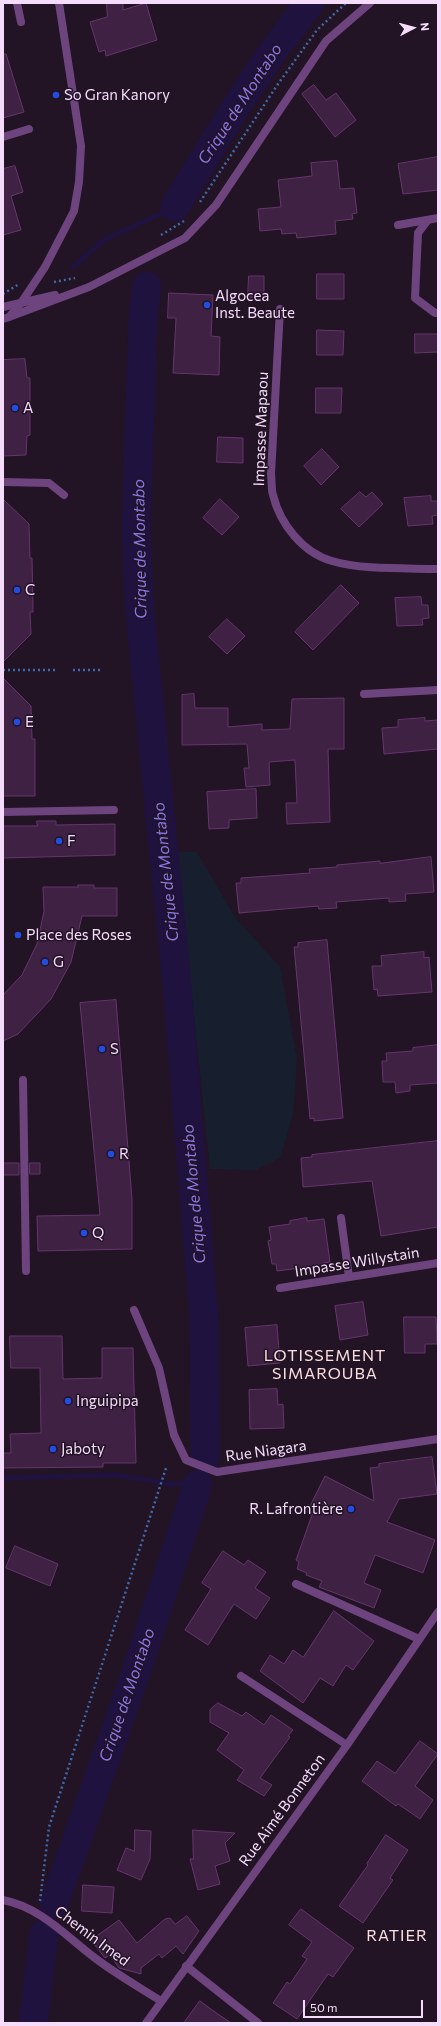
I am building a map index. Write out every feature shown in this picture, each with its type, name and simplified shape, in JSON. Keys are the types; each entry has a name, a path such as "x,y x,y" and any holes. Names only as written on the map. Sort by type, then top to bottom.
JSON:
{"street":[{"path":"17,3 21,22"},
{"path":"6,318 21,303 45,268 74,211 79,182 81,146 60,3"},
{"path":"6,318 88,287 185,238 216,205 326,41 370,3"},
{"path":"3,137 29,129"},
{"path":"398,225 438,218"},
{"path":"427,221 418,233 415,298 435,313 438,313"},
{"path":"3,307 88,287"},
{"name":"Impasse Mapaou","path":"280,309 272,474 273,495 287,526 306,548 332,561 364,565 438,569"},
{"path":"3,482 49,483 64,495"},
{"path":"364,694 438,690"},
{"path":"3,812 114,810"},
{"path":"23,1080 26,1272"},
{"path":"340,1218 349,1277"},
{"name":"Impasse Willystain","path":"280,1288 438,1263"},
{"name":"Rue Niagara","path":"134,1310 159,1368 174,1435 186,1460 217,1472 438,1439"},
{"path":"296,1584 419,1639"},
{"name":"Rue Aimé Bonneton","path":"146,2023 346,1745 438,1612"},
{"path":"241,1676 346,1745"},
{"name":"Chemin Imed","path":"3,1900 39,1914 61,1929 95,1958 161,2001"},
{"path":"186,1966 258,2023"}],"path":[{"path":"197,206 207,194 278,84 317,30 346,3"},
{"path":"156,238 187,218"},
{"path":"47,284 76,278"},
{"path":"3,294 20,283"},
{"path":"3,670 57,670"},
{"path":"73,670 100,670"},
{"path":"39,1914 50,1827 166,1468"}],"shaded area":[{"path":"177,852 197,852 235,917 280,967 297,1059 293,1115 280,1158 256,1170 210,1169"}],"building":[{"path":"107,3 123,3 123,10 146,3 157,40 106,56 105,50 99,52 90,22 107,17"},
{"path":"3,54 6,54 24,112 3,118"},
{"path":"314,85 326,100 336,93 356,120 335,137 302,94"},
{"path":"438,157 438,190 403,194 398,164"},
{"path":"337,161 340,189 354,188 357,213 352,214 353,219 335,221 336,234 297,238 296,233 282,234 281,229 260,231 258,209 281,207 278,180 312,176 311,163"},
{"path":"15,166 23,192 11,196 21,230 3,235 3,169"},
{"path":"317,274 344,274 344,299 317,299"},
{"path":"249,276 264,276 264,298 248,297"},
{"path":"169,293 213,295 211,336 220,337 219,375 173,373 176,318 168,318"},
{"path":"317,330 344,331 343,355 317,355"},
{"path":"415,334 438,334 438,352 415,353"},
{"name":"A","path":"25,359 27,378 30,378 30,435 27,436 26,455 3,456 3,360"},
{"path":"316,388 342,388 341,413 316,413"},
{"path":"218,437 243,438 243,463 217,462"},
{"path":"322,449 339,467 321,485 304,466"},
{"path":"360,492 366,497 372,492 383,504 359,527 341,509"},
{"path":"431,496 431,501 438,501 438,515 432,516 433,524 408,526 404,498"},
{"name":"C","path":"3,499 29,524 30,558 32,558 33,612 30,612 31,634 3,662"},
{"path":"220,499 239,517 222,535 203,518"},
{"path":"341,585 359,603 313,650 295,632"},
{"path":"421,597 422,605 428,605 429,618 422,619 423,625 397,626 395,598"},
{"path":"227,619 245,636 227,654 209,637"},
{"name":"E","path":"3,678 31,706 32,739 35,739 35,796 3,796"},
{"path":"194,694 195,708 228,708 228,727 262,724 262,730 290,729 292,699 344,698 344,749 328,749 330,822 287,824 286,803 297,803 295,760 269,762 270,785 246,787 244,768 249,768 247,744 182,745 182,695"},
{"path":"425,718 425,721 438,720 438,749 384,754 382,728 398,727 398,720"},
{"path":"256,789 257,818 229,820 229,828 209,829 207,792"},
{"name":"F","path":"37,821 56,821 56,825 115,824 115,855 3,858 3,826 37,826"},
{"path":"431,857 434,892 405,894 406,901 389,902 389,898 336,902 337,908 319,909 318,906 239,913 236,883 241,883 241,878 310,873 309,869 337,867 337,865 380,861 380,863"},
{"name":"G","path":"78,885 94,885 94,888 117,888 117,916 82,916 71,962 51,999 18,1034 3,1041 3,995 22,975 37,944 44,911 43,887 78,887"},
{"path":"327,940 343,1118 314,1121 314,1118 310,1119 294,947 298,947 298,943"},
{"path":"424,952 424,958 429,957 432,992 378,996 377,989 374,990 372,966 382,966 381,956"},
{"path":"116,1000 132,1199 132,1249 38,1251 37,1216 100,1215 80,1003"},
{"path":"438,1045 438,1083 410,1085 410,1091 396,1093 395,1082 383,1082 382,1061 387,1061 386,1053 413,1051 413,1048"},
{"path":"438,1141 438,1227 381,1236 372,1181 303,1187 301,1158 312,1157 312,1155"},
{"path":"3,1163 19,1163 19,1175 3,1175"},
{"path":"30,1163 40,1163 40,1174 30,1174"},
{"path":"307,1218 307,1221 324,1219 330,1262 323,1263 323,1265 277,1271 276,1264 272,1264 268,1241 271,1240 269,1227 290,1224 290,1221"},
{"path":"363,1302 368,1335 340,1340 335,1306"},
{"path":"404,1317 436,1317 437,1344 425,1344 425,1353 405,1353"},
{"path":"277,1325 280,1363 248,1366 245,1328"},
{"path":"10,1336 62,1336 63,1379 102,1378 102,1348 133,1348 136,1463 103,1463 103,1467 3,1468 3,1453 11,1453 10,1434 41,1433 40,1368 11,1368"},
{"path":"277,1389 278,1405 283,1404 284,1428 250,1429 249,1390"},
{"path":"432,1457 437,1494 399,1499 387,1522 435,1540 423,1573 375,1555 364,1583 381,1590 374,1608 319,1587 322,1581 306,1575 307,1573 297,1569 299,1562 296,1560 312,1515 307,1512 325,1476 374,1501 370,1468 379,1467 379,1464"},
{"path":"15,1546 58,1564 50,1586 6,1568"},
{"path":"223,1551 244,1565 248,1560 266,1572 255,1588 270,1598 256,1619 234,1604 208,1645 185,1630 211,1589 202,1583"},
{"path":"334,1611 374,1641 353,1670 346,1665 333,1686 320,1678 303,1703 260,1671 270,1655 284,1664 293,1650 303,1657"},
{"path":"218,1703 242,1716 246,1712 264,1725 271,1715 293,1730 288,1736 290,1737 260,1778 272,1785 264,1796 237,1780 244,1770 217,1750 229,1733 210,1722 210,1710"},
{"path":"420,1741 438,1754 415,1786 433,1800 420,1819 398,1804 396,1806 362,1781 377,1761 395,1773"},
{"path":"135,1830 151,1831 150,1859 141,1880 117,1870 126,1848 134,1851"},
{"path":"193,1830 235,1833 225,1843 230,1861 215,1866 220,1884 198,1890 190,1859 193,1859"},
{"path":"386,1835 408,1850 390,1878 393,1880 363,1923 339,1906 368,1865 367,1864"},
{"path":"83,1885 114,1887 112,1913 82,1911"},
{"path":"301,1909 354,1948 333,1977 328,1974 297,2019 273,2003 287,1982 290,1984 307,1959 302,1956 312,1942 289,1925"},
{"path":"187,1916 199,1931 183,1954 176,1946 162,1958 159,1954 141,1968 141,1974 119,1968 110,1955 105,1958 91,1940 119,1920 137,1943 165,1919 170,1918 175,1924"},
{"path":"200,2001 215,2012 231,2023 184,2023"}],"waterway":[{"name":"Crique de Montabo","path":"175,207 223,128 273,51 310,3"},
{"path":"73,267 104,240 175,207"},
{"name":"Crique de Montabo","path":"147,286 143,316 136,532 140,613 177,984 204,1318 205,1457"},
{"path":"3,1478 116,1475 169,1484 198,1484"},
{"name":"Crique de Montabo","path":"54,1904 134,1678 198,1484"},
{"name":"Crique de Montabo","path":"33,2023 44,1934"}],"place":[{"name":"So Gran Kanory","path":"56,95"},
{"name":"Algocea Inst. Beaute","path":"207,305"},
{"name":"A","path":"15,408"},
{"name":"C","path":"17,590"},
{"name":"E","path":"17,722"},
{"name":"F","path":"59,841"},
{"name":"Place des Roses","path":"18,935"},
{"name":"G","path":"45,962"},
{"name":"S","path":"102,1049"},
{"name":"R","path":"111,1154"},
{"name":"Q","path":"84,1233"},
{"name":"Inguipipa","path":"68,1401"},
{"name":"Jaboty","path":"53,1449"},
{"name":"R. Lafrontière","path":"351,1509"}],"district":[{"name":"LOTISSEMENT SIMAROUBA","path":"325,1365"},
{"name":"RATIER","path":"397,1936"}]}
